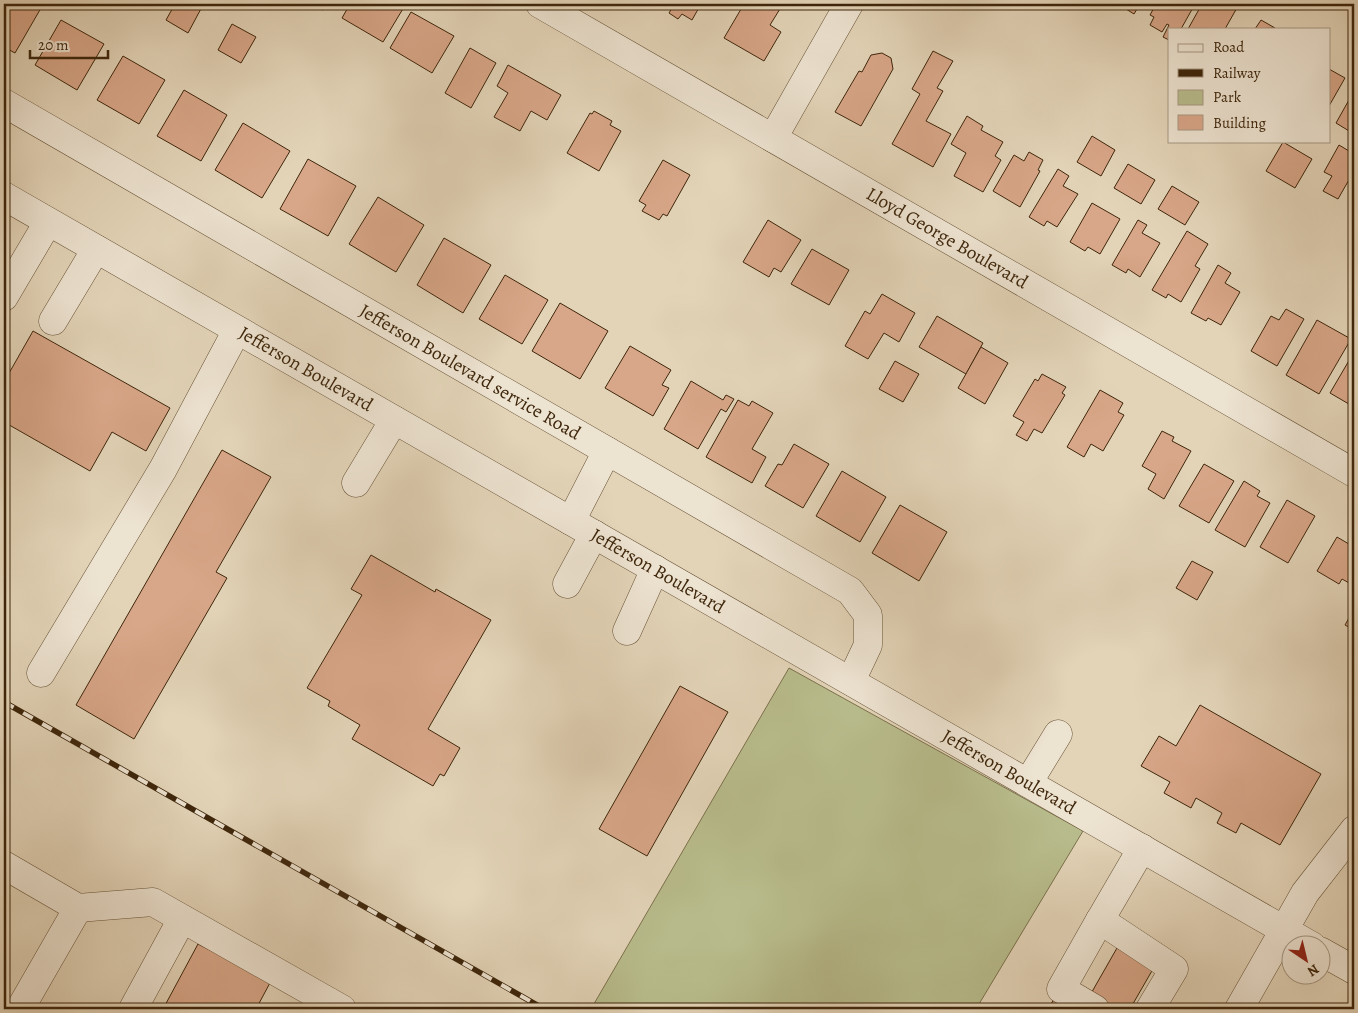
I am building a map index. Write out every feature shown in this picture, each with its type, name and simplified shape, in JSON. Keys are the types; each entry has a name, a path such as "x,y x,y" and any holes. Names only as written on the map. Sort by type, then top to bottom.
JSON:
{"street":[{"name":"Lloyd George Boulevard","path":"540,4 1354,473"},
{"path":"773,138 849,4"},
{"name":"Jefferson Boulevard service Road","path":"4,103 850,591 868,615 868,645 851,681"},
{"name":"Jefferson Boulevard","path":"4,196 1295,936"},
{"path":"4,297 48,222"},
{"path":"53,321 96,248"},
{"path":"40,673 163,469 238,330"},
{"path":"356,483 394,420"},
{"path":"568,584 582,527 607,451"},
{"path":"628,631 655,569"},
{"path":"1028,783 1058,734"},
{"path":"1239,1009 1305,893 1354,830"},
{"path":"1095,1009 1061,989 1142,848"},
{"path":"4,865 78,908 153,902 342,1009"},
{"path":"20,1009 78,908"},
{"path":"132,1009 182,919"},
{"path":"1100,920 1174,969 1150,1009"},
{"path":"1330,957 1354,970"}],"green space":[{"path":"789,668 1083,831 976,1009 591,1009"}],"building":[{"path":"4,4 34,4 41,8 15,53 4,47"},
{"path":"175,4 203,5 188,33 166,20"},
{"path":"312,4 327,4 323,10"},
{"path":"350,4 398,4 404,7 383,42 342,18"},
{"path":"664,4 701,4 692,20 682,14 678,19 669,13 672,8"},
{"path":"744,4 783,4 770,25 781,32 764,61 724,38"},
{"path":"1118,4 1140,4 1134,14"},
{"path":"1156,4 1195,4 1182,28 1168,28 1168,40 1163,37 1169,25 1167,24 1162,32 1150,25 1154,17 1150,15"},
{"path":"1202,4 1234,4 1238,6 1226,28 1189,28"},
{"path":"411,12 454,36 432,73 390,48"},
{"path":"61,20 104,44 77,90 35,65"},
{"path":"1261,20 1275,28 1256,28"},
{"path":"232,24 256,37 241,63 218,50"},
{"path":"470,48 496,63 471,108 445,93"},
{"path":"933,51 953,61 937,88 943,91 926,121 951,134 933,167 892,144 920,94 912,89"},
{"path":"882,53 891,58 893,69 861,126 835,112 859,71 862,72 871,55"},
{"path":"123,56 165,80 139,124 97,100"},
{"path":"508,65 561,95 547,120 531,111 520,131 494,117 508,93 497,86"},
{"path":"1330,70 1345,78 1330,104"},
{"path":"184,90 227,115 201,161 157,136"},
{"path":"1354,91 1354,134 1336,123"},
{"path":"594,111 612,121 610,125 621,131 599,171 567,153 590,113 592,114"},
{"path":"967,116 983,126 981,130 1003,142 995,156 1001,160 983,192 954,176 966,153 951,144"},
{"path":"243,123 290,151 262,198 215,170"},
{"path":"1092,136 1115,150 1101,176 1077,162"},
{"path":"1283,142 1312,159 1295,188 1266,171"},
{"path":"1339,145 1354,154 1354,171 1338,199 1323,191 1332,176 1324,172"},
{"path":"1029,152 1043,160 1038,170 1040,171 1020,207 993,191 1014,155 1024,161"},
{"path":"308,159 356,186 328,236 280,209"},
{"path":"663,160 690,175 667,216 663,214 659,220 642,211 646,205 639,201"},
{"path":"1128,164 1155,180 1141,204 1114,188"},
{"path":"1058,169 1069,176 1063,186 1078,194 1057,227 1047,221 1044,226 1029,217"},
{"path":"1172,186 1199,202 1185,225 1158,209"},
{"path":"378,197 424,225 396,272 349,244"},
{"path":"1092,203 1120,219 1100,254 1088,247 1085,251 1070,242"},
{"path":"768,220 801,240 781,272 774,268 769,277 743,262"},
{"path":"1138,220 1147,225 1142,233 1160,243 1140,277 1128,269 1126,273 1112,265"},
{"path":"1187,231 1208,244 1195,266 1200,269 1181,302 1168,294 1166,298 1152,290"},
{"path":"444,238 491,265 463,313 417,285"},
{"path":"812,249 849,270 829,305 791,284"},
{"path":"1218,265 1231,273 1225,283 1240,292 1221,325 1208,318 1206,321 1191,313"},
{"path":"505,275 548,300 522,344 479,319"},
{"path":"882,294 915,313 899,342 884,333 868,359 845,346 865,311 870,314"},
{"path":"560,303 608,331 580,379 532,351"},
{"path":"1286,309 1304,319 1277,366 1251,351 1271,316 1279,320"},
{"path":"937,316 983,343 966,374 919,347"},
{"path":"1317,320 1351,339 1319,394 1286,375"},
{"path":"33,331 170,408 146,451 112,432 90,471 4,422 4,382"},
{"path":"630,346 671,370 662,385 669,388 653,416 605,388"},
{"path":"981,347 1008,363 985,404 958,388"},
{"path":"1354,352 1354,407 1330,393"},
{"path":"895,361 919,374 903,402 879,389"},
{"path":"1042,374 1066,387 1062,393 1065,395 1042,433 1034,429 1027,441 1016,435 1024,422 1013,416 1035,379 1038,381"},
{"path":"691,381 723,400 726,395 734,399 726,412 721,409 698,449 664,429"},
{"path":"1100,390 1123,403 1118,412 1124,415 1103,451 1091,444 1084,457 1067,447"},
{"path":"738,400 749,406 752,401 773,413 752,449 766,457 752,483 706,457"},
{"path":"1162,431 1174,437 1172,441 1191,451 1164,499 1148,489 1156,474 1142,466"},
{"path":"794,444 829,464 803,508 765,486 778,464 782,465"},
{"path":"222,450 271,477 216,572 227,578 134,739 76,705"},
{"path":"1204,464 1234,481 1209,523 1179,506"},
{"path":"842,471 886,497 860,542 816,516"},
{"path":"1244,481 1260,491 1257,496 1270,503 1245,547 1215,530"},
{"path":"1287,500 1315,516 1288,563 1260,547"},
{"path":"900,505 947,532 919,581 872,553"},
{"path":"1337,537 1354,547 1354,579 1351,584 1342,579 1339,584 1317,571"},
{"path":"371,555 435,592 436,589 491,620 428,729 460,748 444,776 440,774 433,786 352,739 360,725 328,706 330,701 307,688 362,595 351,589"},
{"path":"1192,561 1213,572 1197,600 1176,588"},
{"path":"1354,609 1354,630 1345,625"},
{"path":"680,686 728,712 647,856 599,829"},
{"path":"1200,705 1321,774 1280,845 1241,823 1236,833 1217,823 1222,813 1196,798 1191,808 1164,793 1170,782 1141,766 1159,736 1176,746"},
{"path":"198,944 271,981 256,1009 163,1009"},
{"path":"1117,948 1153,969 1130,1009 1109,1009 1089,997"},
{"path":"1057,994 1083,1009 1048,1009"}],"railway":[{"path":"4,702 544,1009"}]}
